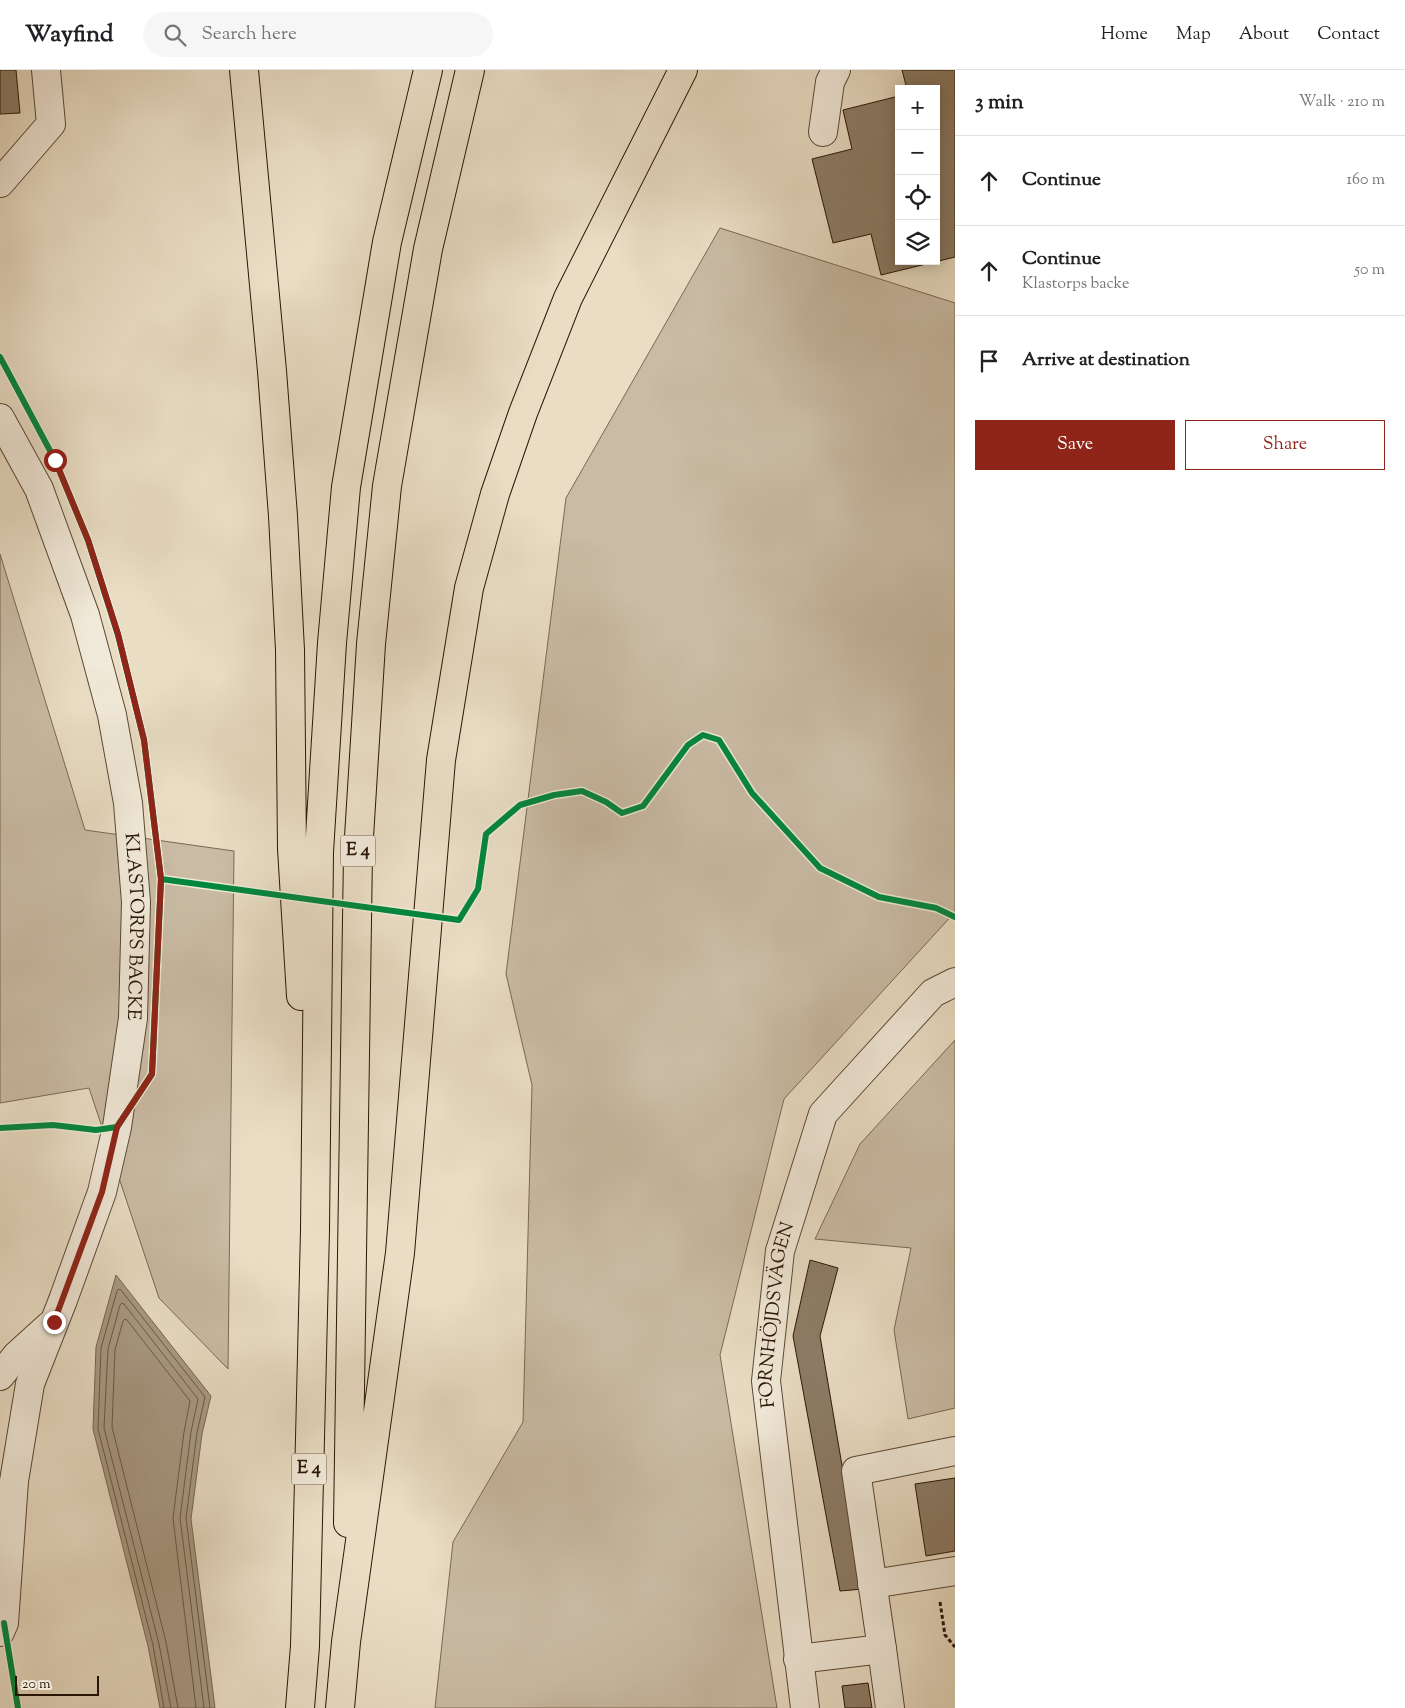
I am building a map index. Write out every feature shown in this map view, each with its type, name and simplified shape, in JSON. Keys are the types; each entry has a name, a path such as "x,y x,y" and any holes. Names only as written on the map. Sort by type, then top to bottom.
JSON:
{"highway":[{"path":"244,70 272,371 283,516 290,650 292,849 315,1230"},
{"name":"E 4","path":"300,1708 305,1646 315,1230 319,852 332,643 346,487 387,242 428,70"},
{"name":"E 4","path":"340,1708 346,1642 358,853 371,644 387,486 424,269 470,70"},
{"path":"346,1642 400,1253 441,760 469,588 495,494 522,412 568,298 683,70"}],"street":[{"path":"0,183 51,124 46,70"},
{"path":"823,132 830,82 836,70"},
{"name":"KLASTORPS BACKE","path":"0,418 39,489 85,615 112,715 128,804 136,902 133,1018 117,1127 102,1192 30,1384 14,1481 2,1628"},
{"name":"FORNHÖJDSVÄGEN","path":"805,1708 766,1382 780,1251 823,1114 933,994 955,982"},
{"path":"0,1376 17,1355 54,1322"},
{"path":"890,1708 856,1471 955,1451"},
{"path":"872,1584 946,1573"},
{"path":"798,1658 882,1649"}],"path":[{"path":"946,1573 945,1635 955,1646"}],"shaded area":[{"path":"720,228 955,303 955,912 784,1099 720,1355 777,1708 435,1708 453,1542 523,1422 532,1085 506,974 566,498"},
{"path":"0,554 85,830 234,851 228,1369 159,1298 89,1088 0,1103"},
{"path":"955,1040 955,1408 908,1419 894,1330 911,1248 815,1239 860,1144"}],"water":[{"path":"116,1275 211,1396 202,1434 191,1519 215,1708 160,1708 148,1646 93,1429 96,1347"}],"building":[{"path":"0,70 16,70 20,113 0,114"},
{"path":"902,70 955,70 955,257 940,261 940,85 906,85"},
{"path":"895,97 895,265 922,265 881,275 871,234 833,243 812,159 852,149 843,110"},
{"path":"810,1260 838,1268 820,1336 863,1589 840,1591 793,1336"},
{"path":"955,1478 955,1551 926,1556 915,1484"},
{"path":"868,1683 872,1708 845,1708 842,1686"}],"cycle path":[{"path":"0,357 55,460 88,540 118,635 144,740 161,879 152,1074 117,1127 96,1130 53,1125 0,1128"},
{"path":"161,879 459,920 478,889 486,834 520,805 554,795 582,791 606,802 622,813 643,806 688,745 703,735 719,740 752,793 820,868 879,897 936,908 955,917"},
{"path":"4,1623 18,1708"}],"route":[{"path":"54,1322 102,1192 117,1127 152,1074 161,879 144,740 118,634 88,540 55,460"}]}
